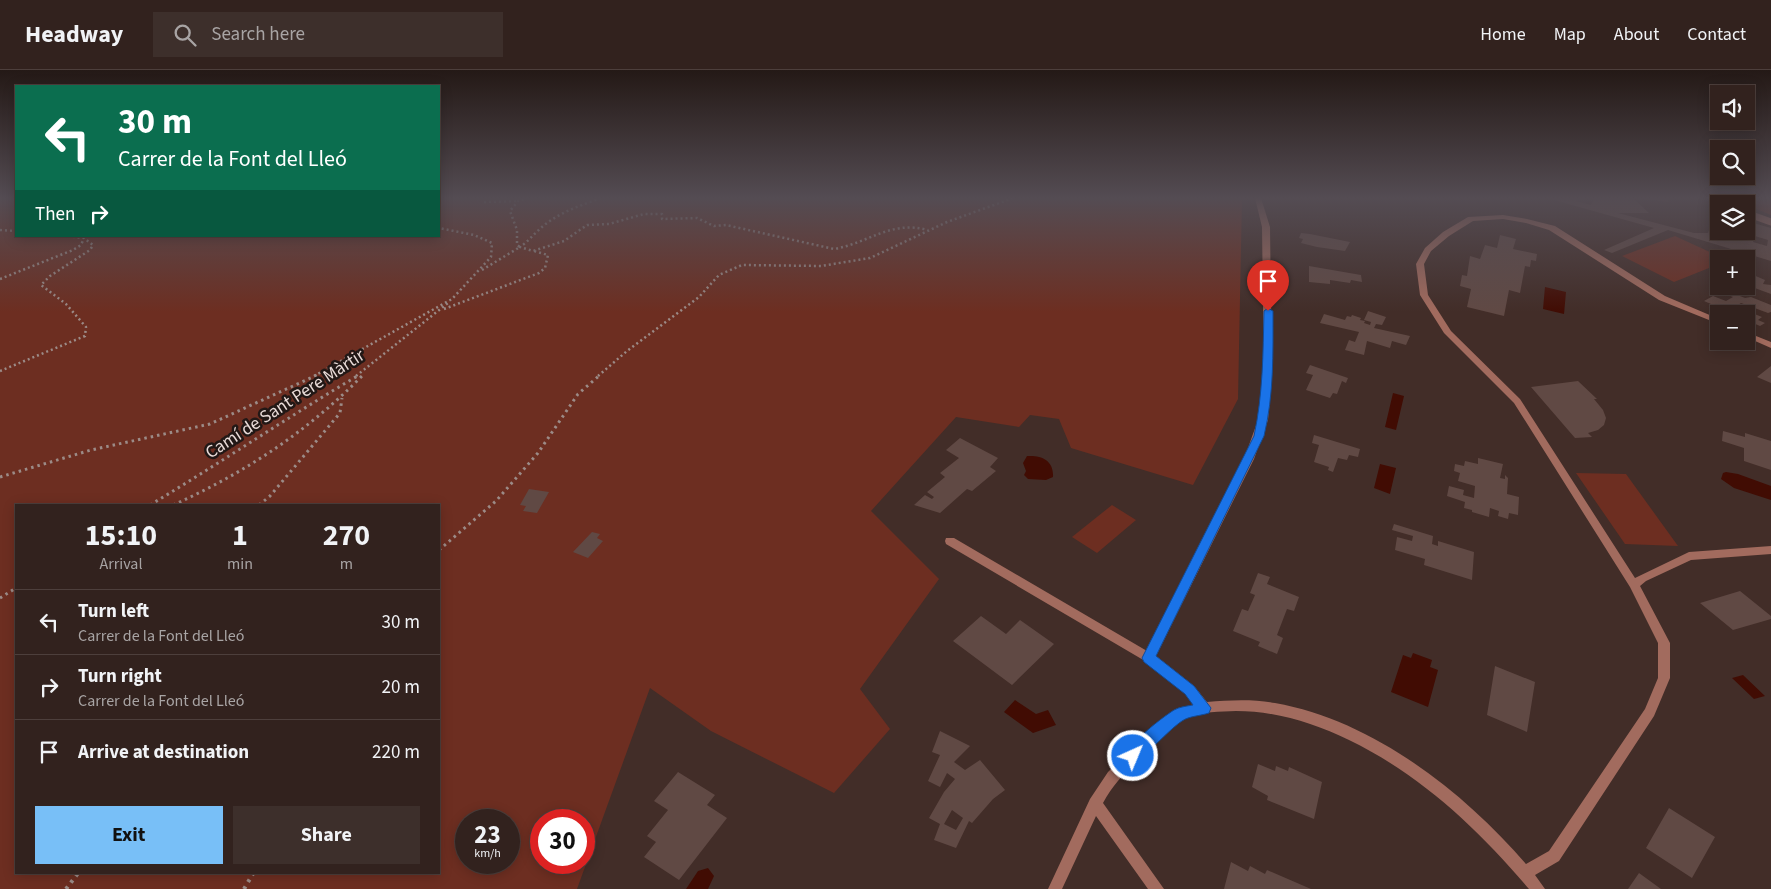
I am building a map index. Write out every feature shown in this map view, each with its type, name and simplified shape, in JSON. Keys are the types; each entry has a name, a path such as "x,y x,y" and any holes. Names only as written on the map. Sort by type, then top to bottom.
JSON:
{"street":[{"path":"1149,658 1249,459 1263,420 1268,376 1266,236"},
{"path":"1444,236 1428,250 1420,264 1424,295 1443,325 1517,401 1634,585 1664,643 1664,678 1650,712 1554,856 1525,873"},
{"path":"1566,236 1662,298 1710,318"},
{"path":"1755,338 1771,345"},
{"path":"950,541 1149,658 1190,690 1204,708"},
{"path":"1634,585 1642,578 1689,556 1771,550"},
{"path":"1055,889 1095,803 1109,780 1152,736 1180,714 1204,708 1259,704 1302,715 1372,744 1417,770 1464,809 1538,889"},
{"path":"1095,803 1157,889"}],"path":[{"path":"0,477 91,450 149,439 210,424 319,374 452,299 491,257 492,243 477,236"},
{"path":"441,309 539,273 545,268 548,255 520,248 517,245 517,236"},
{"path":"479,272 520,248 535,236"},
{"path":"533,251 564,241 570,236"},
{"path":"782,236 801,240 827,249 848,247 874,236"},
{"path":"440,549 496,501 538,453 578,394 627,351 699,297 718,275 728,269 742,266 821,266 870,258 915,236"},
{"path":"0,371 85,336 86,327 66,304 41,285 50,276 90,250 92,242 84,238 75,237"},
{"path":"0,279 73,250 81,245 84,238"},
{"name":"Camí de Sant Pere Màrtir","path":"152,504 274,425 367,370 452,299"},
{"path":"175,504 215,486 276,449 342,397 367,370"},
{"path":"260,504 270,496 340,412 342,397"},
{"path":"0,598 15,589"},
{"path":"66,889 77,874"},
{"path":"244,889 253,874"}],"shaded area":[{"path":"0,236 1241,236 1238,399 1193,485 1071,448 1059,419 1030,415 1019,427 956,417 871,511 939,579 860,689 890,729 834,793 711,731 650,688 595,839 595,809 530,809 530,874 582,874 577,889 0,889"},
{"path":"1674,236 1710,252 1710,268 1674,282 1622,256"},
{"path":"1545,287 1566,292 1564,314 1543,309"},
{"path":"1393,393 1404,396 1396,430 1385,427"},
{"path":"1027,456 1037,456 1046,460 1051,466 1053,477 1046,480 1028,479 1024,475 1026,471 1023,463"},
{"path":"1380,464 1396,468 1390,494 1374,488"},
{"path":"1576,473 1626,474 1678,546 1625,544"},
{"path":"1723,473 1738,474 1771,486 1771,500 1734,488 1721,479"},
{"path":"1112,505 1136,520 1097,553 1072,537"},
{"path":"1413,653 1432,660 1430,667 1438,670 1428,707 1391,692 1403,655 1411,658"},
{"path":"1743,675 1765,696 1754,699 1732,678"},
{"path":"1015,700 1036,714 1048,710 1056,725 1033,733 1004,712"},
{"path":"708,868 714,876 708,889 686,889 698,871"}],"building":[{"path":"1300,236 1321,236 1350,242 1345,251 1301,243 1303,239 1299,238"},
{"path":"1500,236 1505,236 1516,239 1513,249 1537,254 1536,261 1531,260 1530,267 1525,266 1520,293 1509,290 1504,316 1467,307 1471,289 1460,286 1462,275 1467,276 1470,256 1480,259 1485,245 1497,248"},
{"path":"1635,236 1653,236 1612,253 1604,250"},
{"path":"1689,236 1710,236 1710,240 1754,240 1753,242 1767,246 1768,240 1756,236 1771,236 1771,261 1755,256 1755,250 1734,250"},
{"path":"1309,266 1361,275 1362,282 1351,280 1350,283 1330,280 1330,284 1309,282"},
{"path":"1755,276 1765,280 1763,284 1771,285 1771,294 1755,288"},
{"path":"1728,295 1741,295 1745,298 1751,297 1771,305 1771,312 1768,313 1755,308 1755,305 1741,303 1738,305 1713,305 1704,301 1713,296 1726,301 1733,297"},
{"path":"1368,311 1386,317 1382,325 1376,324 1374,328 1410,336 1406,345 1392,341 1390,348 1367,341 1364,355 1345,350 1349,340 1355,342 1359,332 1320,323 1324,314 1345,320 1347,316 1351,317 1352,315 1361,318 1360,320 1370,325 1371,322 1364,320"},
{"path":"1755,314 1762,317 1758,320 1765,323 1760,326 1755,324"},
{"path":"1310,365 1348,378 1346,383 1342,381 1337,394 1333,393 1330,398 1306,390 1313,375 1306,373"},
{"path":"1771,366 1771,383 1757,377"},
{"path":"1578,381 1597,399 1594,399 1603,410 1606,418 1604,425 1598,430 1588,433 1592,437 1575,438 1531,387"},
{"path":"1723,431 1745,437 1745,433 1771,441 1771,470 1744,461 1744,448 1722,441"},
{"path":"1314,435 1360,449 1358,457 1349,455 1347,460 1338,458 1333,472 1328,470 1329,467 1314,462 1319,445 1312,443"},
{"path":"960,438 998,458 990,467 996,471 972,491 967,489 940,513 914,505 925,495 932,499 934,497 927,492 945,477 940,473 959,458 946,450"},
{"path":"1478,458 1503,464 1500,478 1505,479 1505,475 1508,478 1507,494 1519,497 1518,515 1509,513 1508,519 1498,516 1499,511 1490,508 1489,517 1464,508 1465,502 1447,496 1449,486 1464,490 1463,495 1474,498 1475,486 1458,481 1460,473 1454,471 1455,464 1464,466 1465,461 1478,464"},
{"path":"529,489 549,492 537,513 523,511 526,506 520,505"},
{"path":"1394,524 1433,536 1432,544 1438,546 1438,541 1474,552 1472,580 1424,565 1425,559 1395,550 1397,537 1412,541 1413,536 1392,530"},
{"path":"592,532 600,534 597,538 603,541 588,558 573,552"},
{"path":"1258,573 1270,577 1267,584 1299,597 1294,611 1287,609 1277,635 1283,638 1277,654 1258,646 1260,642 1233,631 1242,609 1248,611 1255,595 1250,593"},
{"path":"1740,591 1771,616 1771,619 1733,630 1700,603"},
{"path":"981,616 1006,634 1020,620 1054,644 1012,685 953,641"},
{"path":"1495,666 1535,682 1527,732 1487,715"},
{"path":"940,731 970,746 954,762 965,770 980,760 1005,790 993,799 972,823 969,821 956,848 934,840 940,824 929,818 944,792 955,779 947,773 940,787 928,781 940,755 932,752","holes":["952,810 963,818 956,830 944,824"]},
{"path":"1258,764 1275,771 1276,766 1288,771 1289,767 1322,782 1314,819 1267,800 1268,796 1252,787"},
{"path":"678,772 715,795 707,805 727,818 679,880 644,857 656,842 647,836 668,810 654,801"},
{"path":"1669,808 1715,837 1692,878 1646,848"},
{"path":"1231,862 1248,871 1250,866 1265,874 1267,870 1311,889 1224,889"},
{"path":"1639,873 1661,889 1628,889"}],"route":[{"path":"1133,756 1152,736 1180,714 1204,708 1190,690 1149,658 1259,436 1266,406 1268,311"}]}
